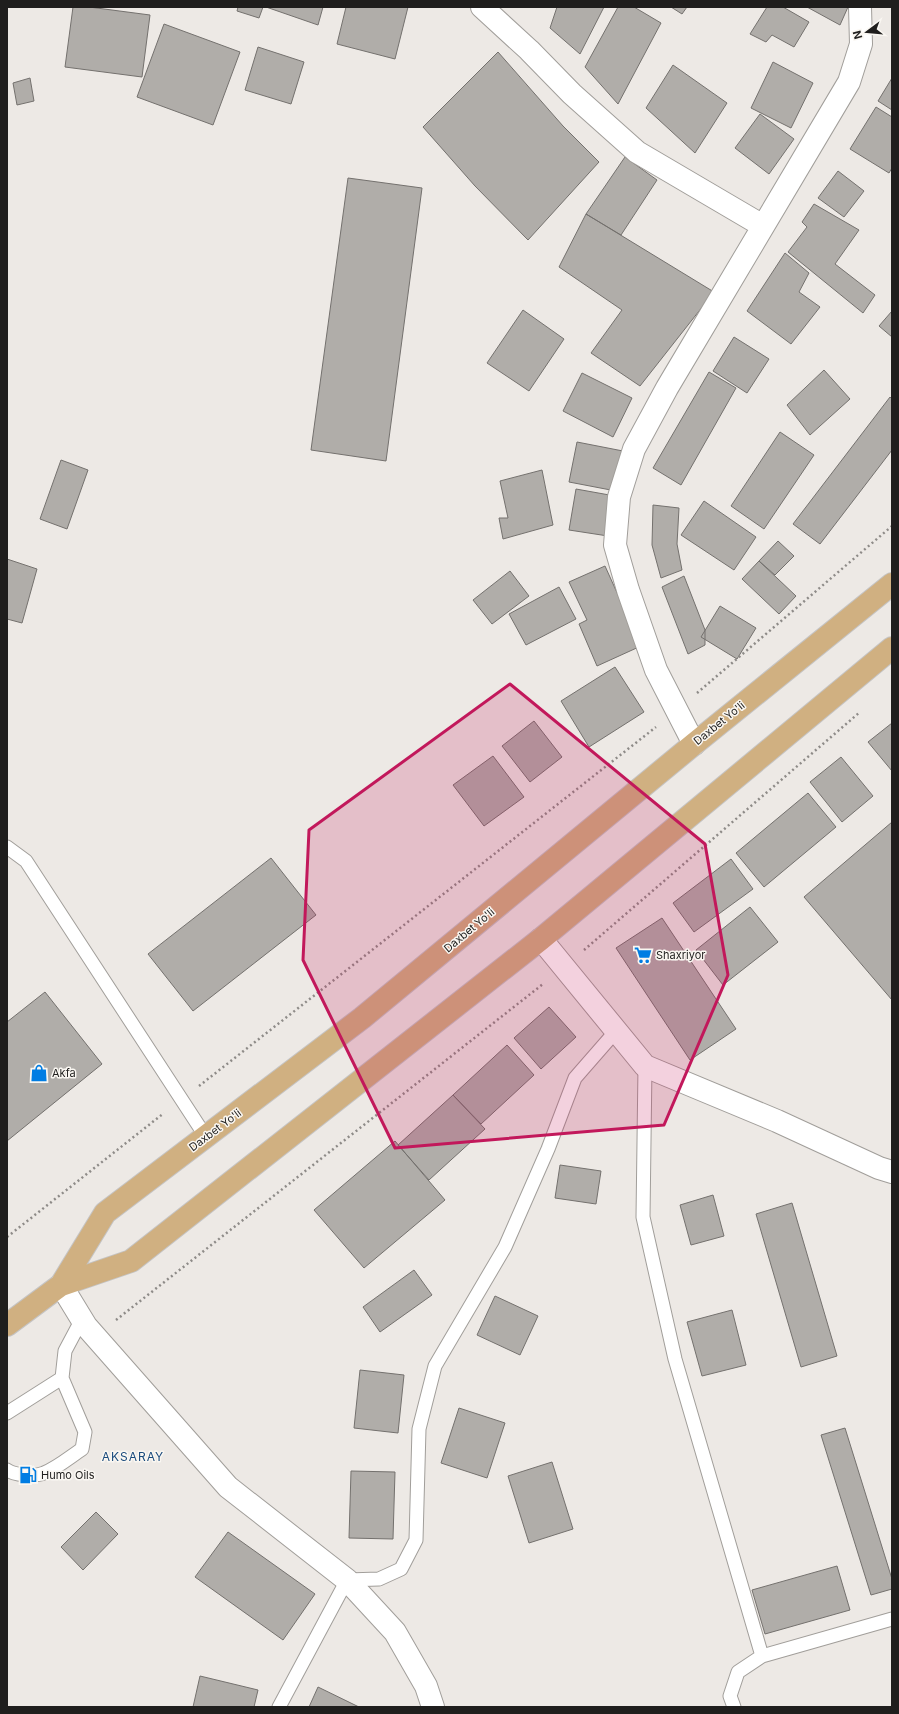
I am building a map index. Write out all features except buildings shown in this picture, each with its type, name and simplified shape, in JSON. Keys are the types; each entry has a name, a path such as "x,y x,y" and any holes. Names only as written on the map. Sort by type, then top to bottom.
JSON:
{"main road":[{"name":"Daxbet Yo'li","path":"61,1285 105,1213 362,1018 694,744 892,584"},
{"name":"Daxbet Yo'li","path":"7,1325 61,1285 131,1261 541,939 892,648"}],"street":[{"path":"482,7 529,50 572,94 637,152 763,226"},
{"path":"694,744 656,670 628,590 615,545 619,497 634,449 667,388 849,82 861,44 860,7"},
{"path":"541,939 645,1066 777,1121 879,1168 892,1172"},
{"path":"61,1285 82,1319 95,1336 228,1487 347,1580 395,1632 426,1686 433,1707"}],"lane":[{"path":"7,847 26,861 206,1137"},
{"path":"279,1707 347,1580 378,1579 400,1569 416,1540 419,1429 435,1366 505,1247 548,1149 575,1078 616,1030"},
{"path":"645,1066 643,1217 675,1359 762,1656"},
{"path":"7,1470 23,1474 43,1474 82,1449 85,1432 62,1378 65,1351 82,1319"},
{"path":"7,1413 62,1378"},
{"path":"734,1707 730,1696 738,1672 762,1656 892,1619"}],"path":[{"path":"7,1237 676,711 892,526"},
{"path":"95,1336 564,967 862,711"}],"highlighted area":[{"path":"510,684 705,844 728,975 664,1125 395,1148 303,960 309,830"}],"place":[{"name":"Shaxriyor","path":"643,955"},
{"name":"Akfa","path":"39,1073"},
{"name":"Humo Oils","path":"28,1475"}],"district":[{"name":"AKSARAY","path":"133,1457"}]}
